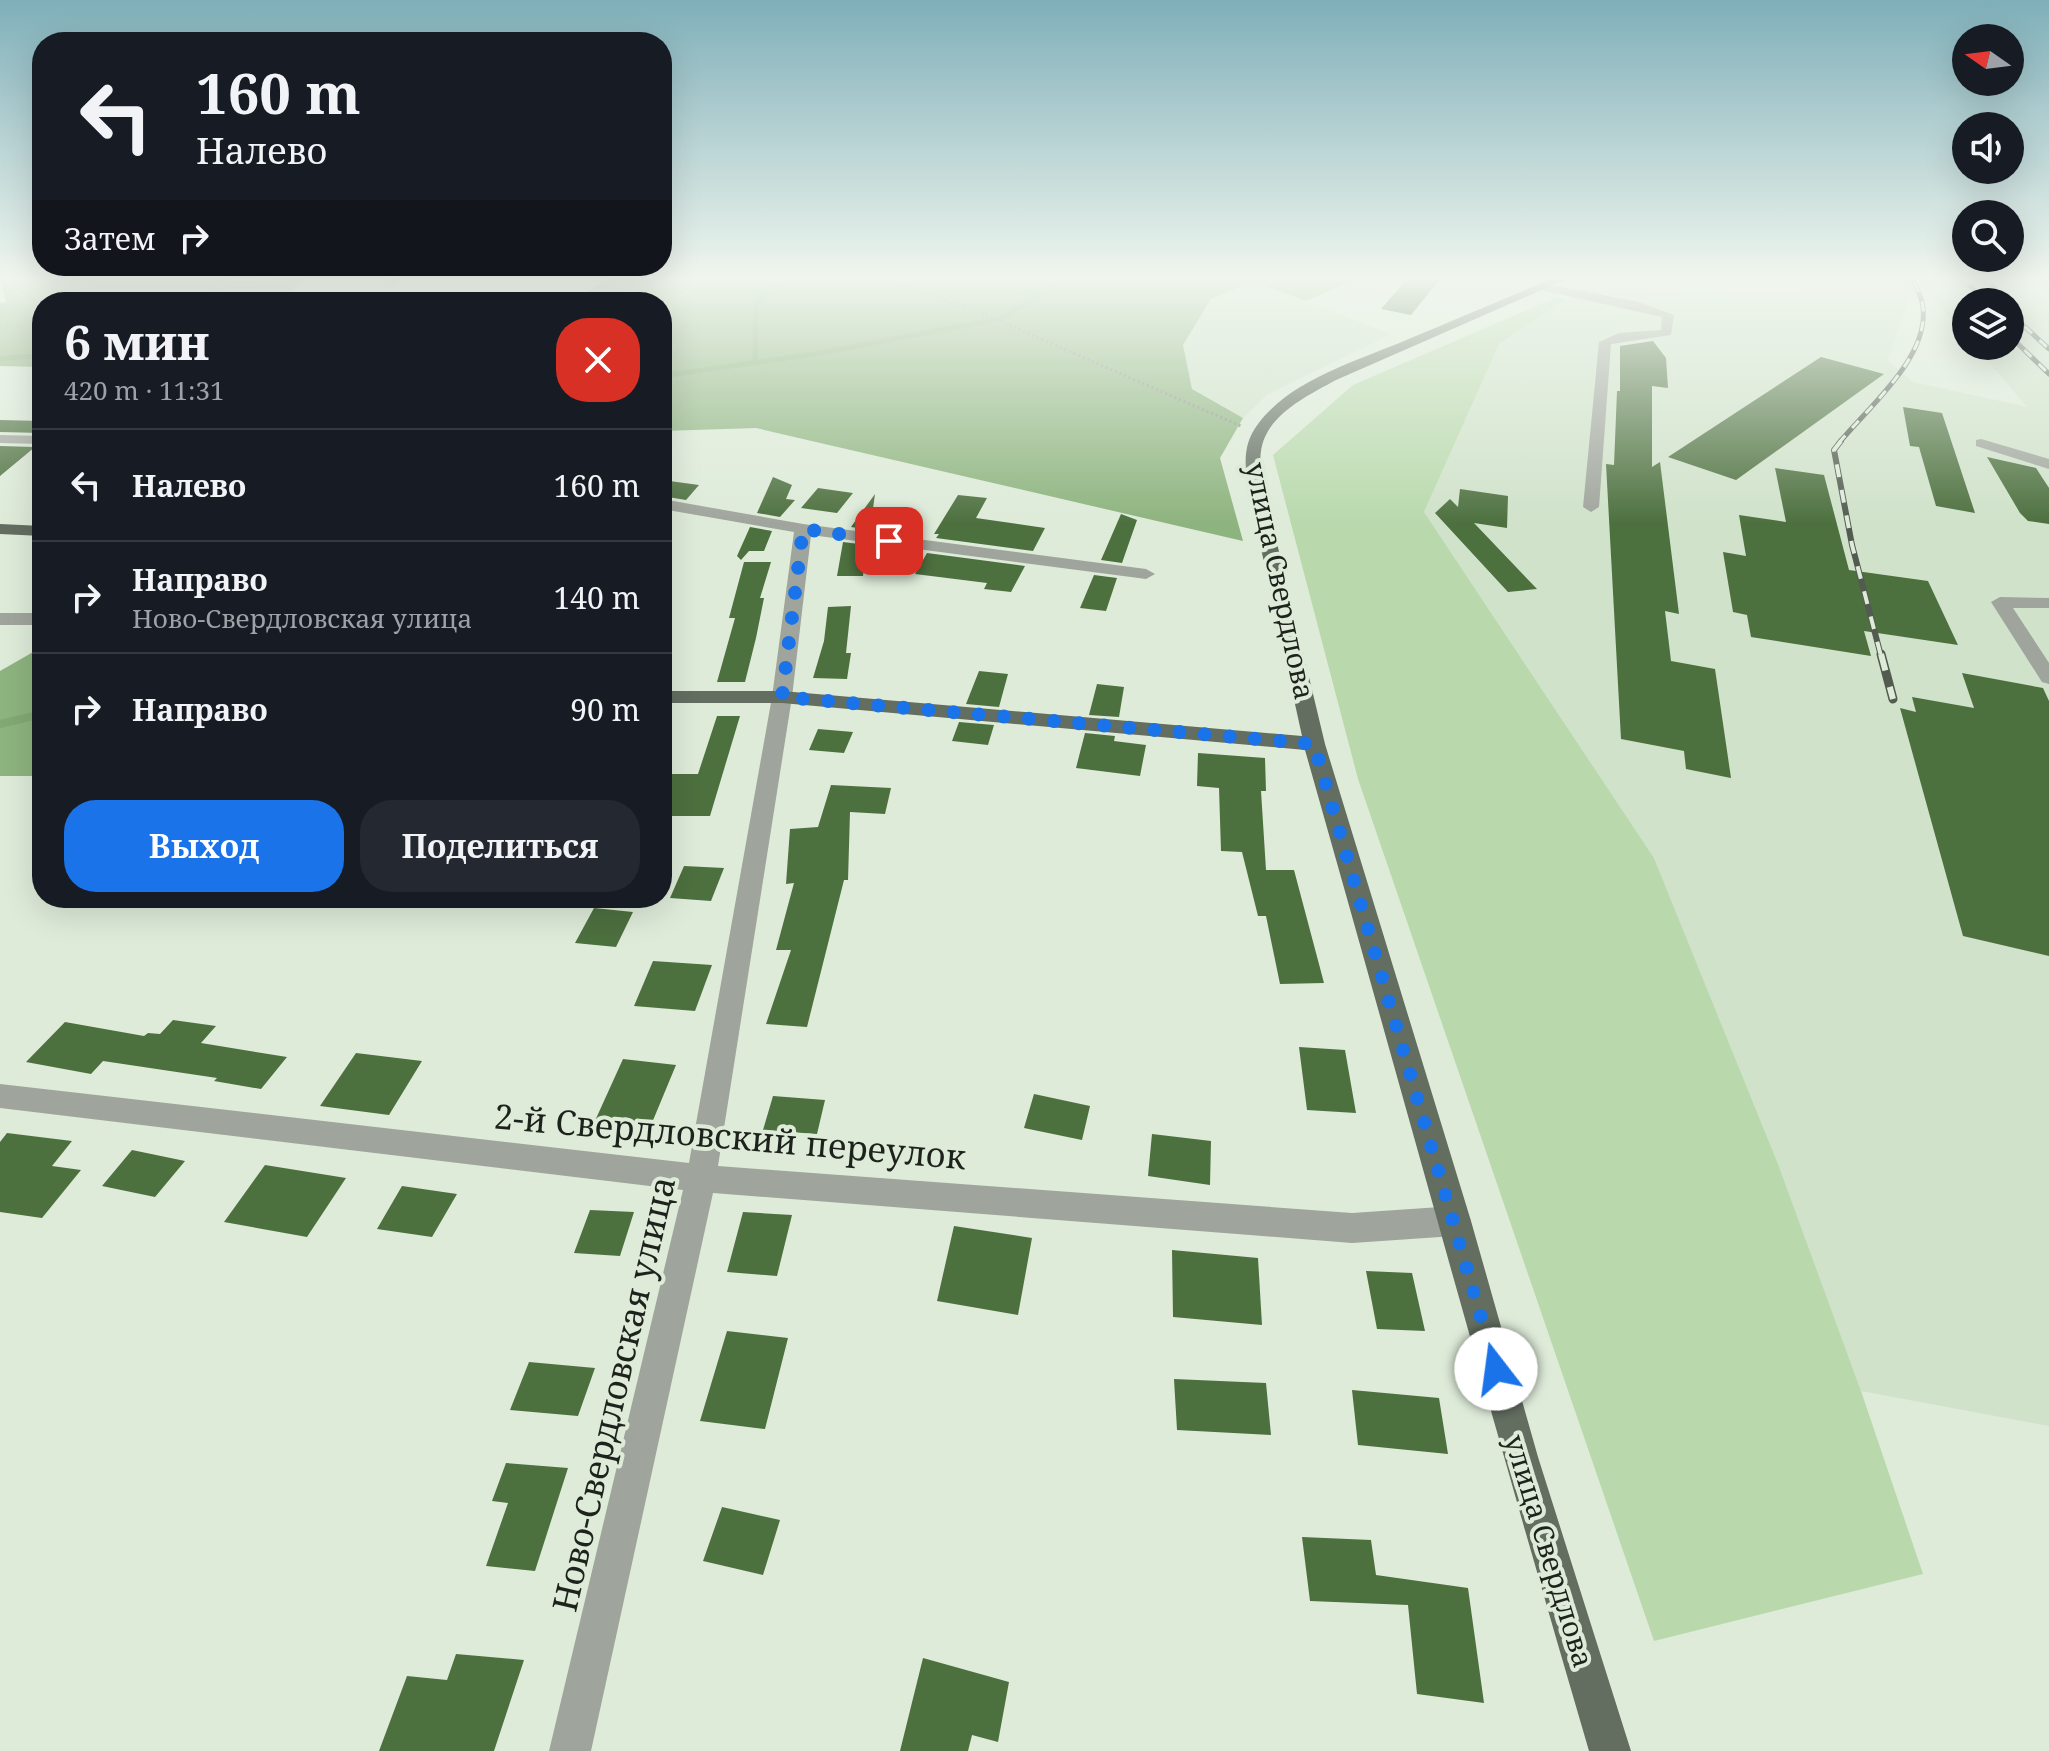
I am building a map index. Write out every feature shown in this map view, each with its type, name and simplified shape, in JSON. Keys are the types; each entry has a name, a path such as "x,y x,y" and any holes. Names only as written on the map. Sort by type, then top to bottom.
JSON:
{"main road":[{"name":"улица Свердлова","path":"1373,360 1331,377 1288,404 1259,434 1253,460 1256,489 1314,744 1455,1221 1520,1457 1610,1751"},
{"path":"0,529 32,531"},
{"path":"672,697 782,697 1314,744"}],"street":[{"path":"1591,507 1603,360"},
{"path":"0,439 32,440"},
{"path":"1981,443 2049,464"},
{"path":"672,506 803,529 1146,574"},
{"name":"Ново-Свердловская улица","path":"570,1751 701,1178 782,697 803,529"},
{"path":"2049,603 2000,602 2049,678"},
{"path":"0,619 32,619"},
{"name":"2-й Свердловский переулок","path":"0,1096 701,1178 1352,1228 1455,1221"}],"path":[{"path":"1089,360 1259,434"}],"shaded area":[{"path":"1186,360 1338,360 1268,394 1243,418 1192,389"},
{"path":"1492,360 1888,360 1913,382 2027,407 1987,360 2049,360 2049,1426 1861,1391 1778,1164 1654,858 1424,512"}],"green space":[{"path":"0,360 32,360 32,367 0,366"},
{"path":"672,360 1186,360 1192,389 1243,418 1220,458 1243,541 756,428 672,431"},
{"path":"1412,360 1492,360 1424,512 1654,858 1778,1164 1861,1391 1923,1574 1654,1641 1358,779 1273,455 1353,385"},
{"path":"32,653 32,776 0,776 0,671"}],"building":[{"path":"1620,360 1666,360 1668,388 1652,386 1652,467 1660,462 1679,614 1665,611 1671,661 1715,669 1731,778 1686,769 1684,751 1621,739 1606,464 1614,465 1617,391 1620,391"},
{"path":"1817,360 1831,360 1884,374 1736,480 1668,457"},
{"path":"1903,407 1942,413 1975,513 1936,506 1919,447 1910,446"},
{"path":"0,420 32,421 32,433 0,432"},
{"path":"0,446 32,447 32,449 0,476"},
{"path":"1987,457 2036,468 2049,488 2049,524 2028,521 2020,513"},
{"path":"1775,468 1824,475 1849,570 1928,581 1958,645 1864,631 1871,656 1751,637 1747,615 1733,612 1723,552 1746,556 1739,515 1786,522"},
{"path":"773,477 792,485 786,499 795,500 780,517 757,513"},
{"path":"672,481 699,485 686,500 672,498"},
{"path":"818,488 853,493 837,513 801,508"},
{"path":"1460,489 1508,496 1507,528 1474,523 1537,589 1508,592 1435,513 1450,499 1458,507"},
{"path":"875,494 870,530 851,527"},
{"path":"958,495 987,498 976,518 1045,528 1033,551 936,538 939,534 934,534"},
{"path":"1121,514 1137,520 1122,563 1101,560"},
{"path":"750,527 772,531 764,551 749,551 741,560 737,556"},
{"path":"843,542 867,545 863,576 837,576"},
{"path":"927,553 1025,566 1011,592 984,589 987,583 915,574"},
{"path":"744,562 771,562 760,598 764,598 756,638 745,682 717,682 735,618 729,618"},
{"path":"1094,575 1117,578 1106,611 1080,608"},
{"path":"851,606 846,653 851,653 847,679 813,678 824,641 828,607"},
{"path":"979,671 1008,674 999,707 966,704"},
{"path":"1962,673 2043,688 2049,701 2049,956 1963,936 1900,708 1916,712 1912,697 1974,708"},
{"path":"1097,684 1124,687 1119,717 1089,715"},
{"path":"717,716 740,716 710,816 672,816 672,774 698,774"},
{"path":"959,722 994,725 988,745 952,741"},
{"path":"818,729 853,732 844,753 809,750"},
{"path":"1085,733 1115,736 1114,741 1146,745 1140,776 1076,768"},
{"path":"1198,753 1265,758 1266,791 1261,791 1266,870 1294,870 1324,983 1280,984 1266,916 1258,916 1242,852 1221,851 1219,788 1197,786"},
{"path":"831,785 891,788 885,814 850,812 848,880 844,880 807,1027 766,1024 791,950 776,950 794,883 786,884 790,829 818,827"},
{"path":"684,866 724,868 711,901 672,898"},
{"path":"594,908 633,912 616,947 575,943"},
{"path":"653,961 712,965 695,1011 634,1006"},
{"path":"173,1020 216,1026 201,1043 287,1057 261,1089 214,1081 217,1078 103,1061 91,1074 26,1062 65,1022 144,1036 148,1033 160,1034"},
{"path":"1299,1047 1345,1050 1356,1113 1307,1110"},
{"path":"356,1053 422,1061 389,1115 320,1106"},
{"path":"623,1059 676,1065 649,1130 594,1123"},
{"path":"1034,1094 1090,1106 1082,1140 1024,1128"},
{"path":"773,1096 825,1100 817,1134 763,1130"},
{"path":"7,1133 72,1141 52,1166 81,1170 42,1218 0,1212 0,1142"},
{"path":"1152,1134 1211,1141 1210,1185 1148,1176"},
{"path":"132,1150 185,1161 155,1197 102,1186"},
{"path":"265,1165 346,1178 307,1237 224,1222"},
{"path":"402,1186 457,1194 432,1237 377,1229"},
{"path":"590,1210 634,1212 620,1256 574,1253"},
{"path":"743,1212 792,1215 777,1276 727,1272"},
{"path":"954,1226 1032,1238 1018,1315 937,1301"},
{"path":"1172,1250 1258,1258 1262,1325 1173,1317"},
{"path":"1366,1271 1412,1273 1425,1331 1377,1329"},
{"path":"727,1331 788,1338 765,1429 700,1421"},
{"path":"529,1362 595,1368 578,1416 510,1410"},
{"path":"1174,1379 1266,1383 1271,1435 1177,1430"},
{"path":"1352,1390 1439,1398 1448,1454 1358,1445"},
{"path":"506,1463 568,1468 535,1571 486,1566 508,1503 492,1501"},
{"path":"722,1507 780,1520 763,1575 703,1561"},
{"path":"1302,1537 1371,1540 1376,1575 1468,1588 1484,1703 1417,1694 1408,1605 1310,1601"},
{"path":"456,1654 524,1660 494,1751 379,1751 407,1676 447,1680"},
{"path":"923,1658 1009,1682 998,1742 972,1735 968,1751 900,1751"}],"waterway":[{"path":"755,363 775,360"},
{"path":"672,375 755,363"},
{"path":"0,724 32,716"}],"railway":[{"path":"1839,443 1894,381 1909,360"},
{"path":"2034,360 2049,374"},
{"path":"1841,441 1834,450 1852,545 1881,656"},
{"path":"1881,654 1893,699"}],"route":[{"path":"889,541 803,529 782,697 1314,744 1496,1369"}]}
